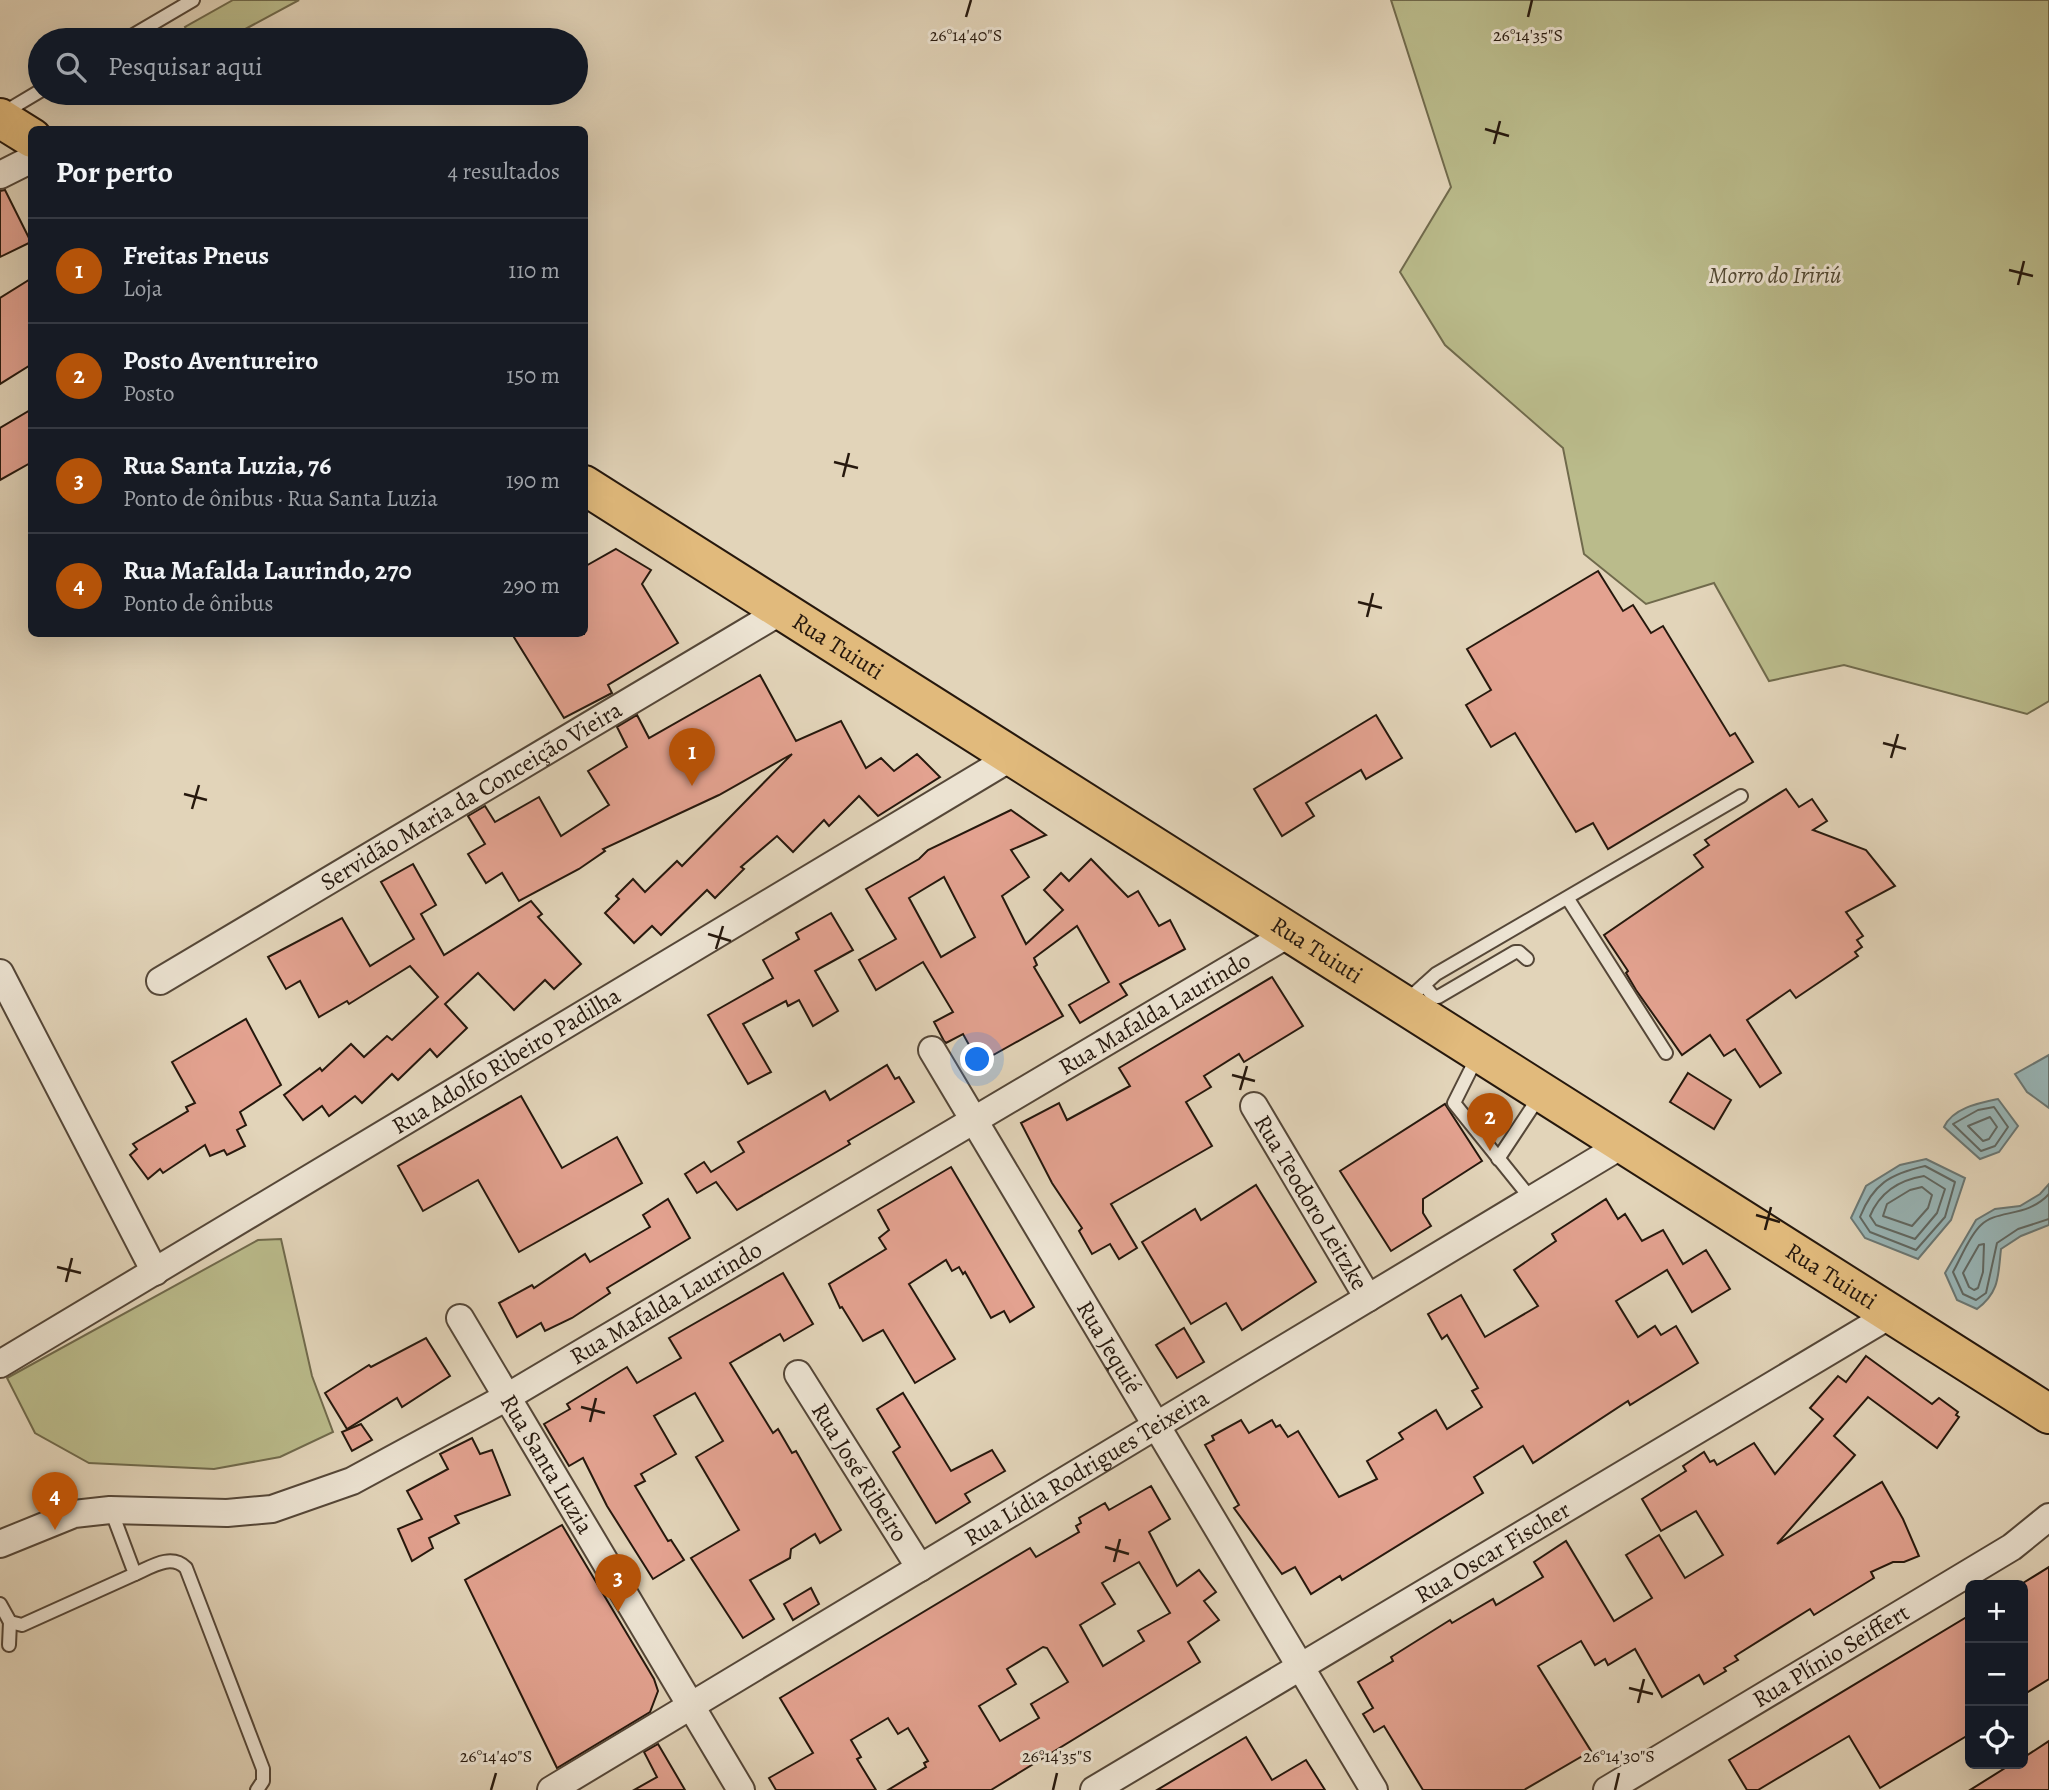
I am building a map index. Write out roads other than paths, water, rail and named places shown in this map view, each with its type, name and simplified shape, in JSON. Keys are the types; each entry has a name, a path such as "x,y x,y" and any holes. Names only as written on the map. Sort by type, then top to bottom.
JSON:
{"main road":[{"path":"0,116 28,135"},
{"name":"Rua Tuiuti","path":"588,488 1290,933 1413,995 1479,1054 2049,1414"}],"street":[{"path":"0,175 28,161"},
{"name":"Servidão Maria da Conceição Vieira","path":"160,981 783,610"},
{"name":"Rua Adolfo Ribeiro Padilha","path":"0,1364 1012,757"},
{"name":"Rua Mafalda Laurindo","path":"0,1544 74,1514 110,1510 227,1513 272,1509 352,1481 507,1397 1290,933"},
{"path":"0,973 155,1272"},
{"name":"Rua Jequié","path":"932,1051 1374,1790"},
{"name":"Rua Teodoro Leitzke","path":"1254,1106 1368,1298"},
{"name":"Rua Lídia Rodrigues Teixeira","path":"551,1790 1622,1145"},
{"name":"Rua Oscar Fischer","path":"1094,1790 1890,1314"},
{"name":"Rua Santa Luzia","path":"460,1318 741,1790"},
{"name":"Rua José Ribeiro","path":"798,1374 920,1568"},
{"name":"Rua Plínio Seiffert","path":"1607,1790 2012,1547 2049,1517"}],"lane":[{"path":"145,28 193,0"},
{"path":"0,116 28,98"},
{"path":"1413,995 1436,974 1741,796"},
{"path":"1568,899 1666,1054"},
{"path":"1413,995 1438,997 1515,952 1527,959"},
{"path":"1479,1054 1454,1103 1532,1199"},
{"path":"1498,1160 1541,1094"},
{"path":"110,1510 135,1574"},
{"path":"10,1622 22,1625 167,1560 175,1560 186,1568 263,1769 263,1781 257,1790"},
{"path":"0,1604 10,1622 9,1644"}],"water":[{"path":"2049,1055 2049,1108 2027,1092 2015,1074"},
{"path":"1998,1099 2018,1126 1999,1152 1980,1159 1944,1127 1960,1111"},
{"path":"1926,1159 1965,1178 1951,1220 1918,1259 1865,1238 1851,1218 1866,1186 1900,1165"},
{"path":"2049,1184 2049,1225 2021,1236 2001,1249 1994,1289 1985,1303 1977,1309 1957,1300 1945,1273 1976,1220 1995,1209 2020,1206 2040,1194"}],"place":[{"name":"Freitas Pneus","path":"692,786"},
{"name":"Posto Aventureiro","path":"1490,1151"},
{"name":"Rua Mafalda Laurindo, 270","path":"55,1530"},
{"name":"Rua Santa Luzia, 76","path":"618,1612"}],"park label":[{"name":"Morro do Iririú","path":"1775,275"}]}
